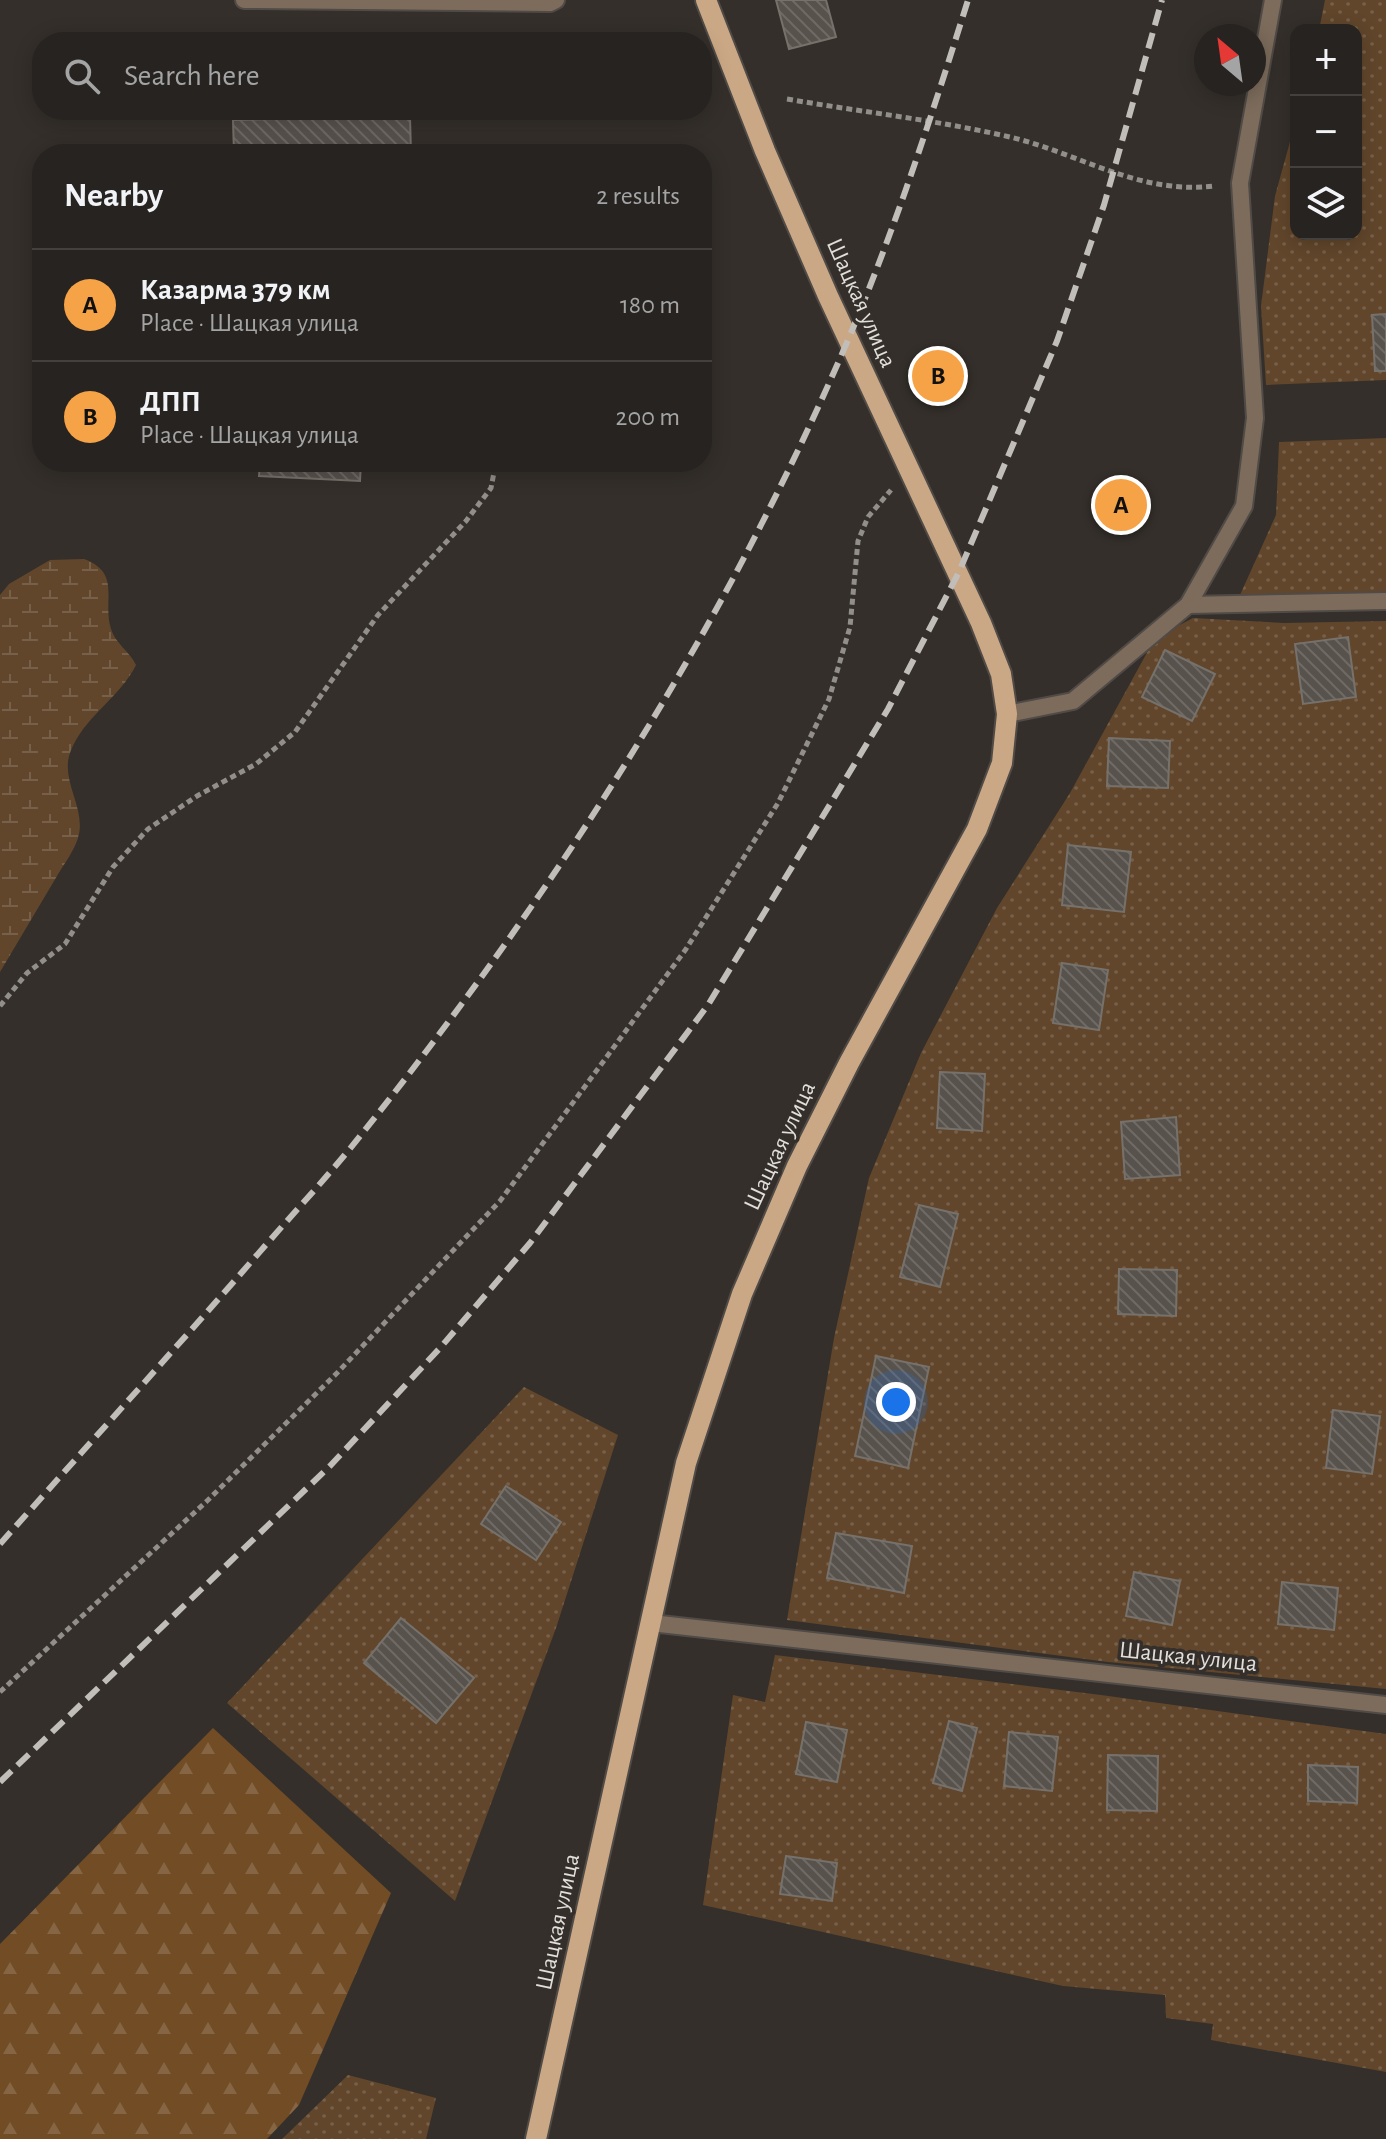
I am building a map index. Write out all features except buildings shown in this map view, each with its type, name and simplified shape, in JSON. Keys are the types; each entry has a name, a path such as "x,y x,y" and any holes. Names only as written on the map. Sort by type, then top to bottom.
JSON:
{"main road":[{"name":"Шацкая улица","path":"536,2139 686,1463 742,1294 797,1166 977,829 1002,763 1007,714 1001,674 959,572 828,296 765,151 706,0"}],"street":[{"path":"244,0 550,3 556,0"},
{"path":"1007,714 1073,701 1188,605 1244,506 1255,418 1240,183 1273,0"},
{"path":"1188,605 1386,601"},
{"name":"Шацкая улица","path":"651,1623 1386,1705"}],"path":[{"path":"787,99 881,116 931,120 1014,138 1113,173 1166,187 1240,183"},
{"path":"0,1006 27,973 65,944 113,867 148,829 197,796 256,764 295,732 378,615 466,521 491,488 494,472"},
{"path":"0,1692 208,1500 337,1373 500,1201 686,949 778,803 829,699 850,627 858,541 868,517 884,496 911,474"}],"green space":[{"path":"1325,0 1386,0 1386,380 1266,385 1261,306 1275,196 1290,142 1290,240 1362,240 1362,24 1320,24"},
{"path":"1386,438 1386,592 1240,595 1276,515 1279,442"},
{"path":"84,559 96,565 107,580 111,629 136,665 83,729 70,753 68,774 79,816 78,838 0,972 0,595 9,584 50,560"},
{"path":"1193,618 1284,623 1386,621 1386,1689 1108,1662 787,1620 834,1338 869,1178 921,1053 997,908 1070,793 1155,638"},
{"path":"524,1387 618,1435 556,1628 455,1901 227,1703"},
{"path":"775,1655 1386,1734 1386,2072 1211,2040 1213,2024 1166,2018 1165,1995 1063,1986 703,1905 733,1695 765,1702"},
{"path":"213,1728 391,1893 299,2105 267,2139 0,2139 0,1944"},
{"path":"348,2075 436,2098 426,2139 282,2139"}],"railway":[{"path":"0,1544 361,1135 503,948 632,754 747,552 848,340 912,172 968,0"},
{"path":"0,1782 330,1466 440,1348 530,1243 708,1005 888,709 959,572 1057,341 1104,205 1162,0"}],"place":[{"name":"ДПП","path":"938,376"},
{"name":"Казарма 379 км","path":"1121,505"}]}
